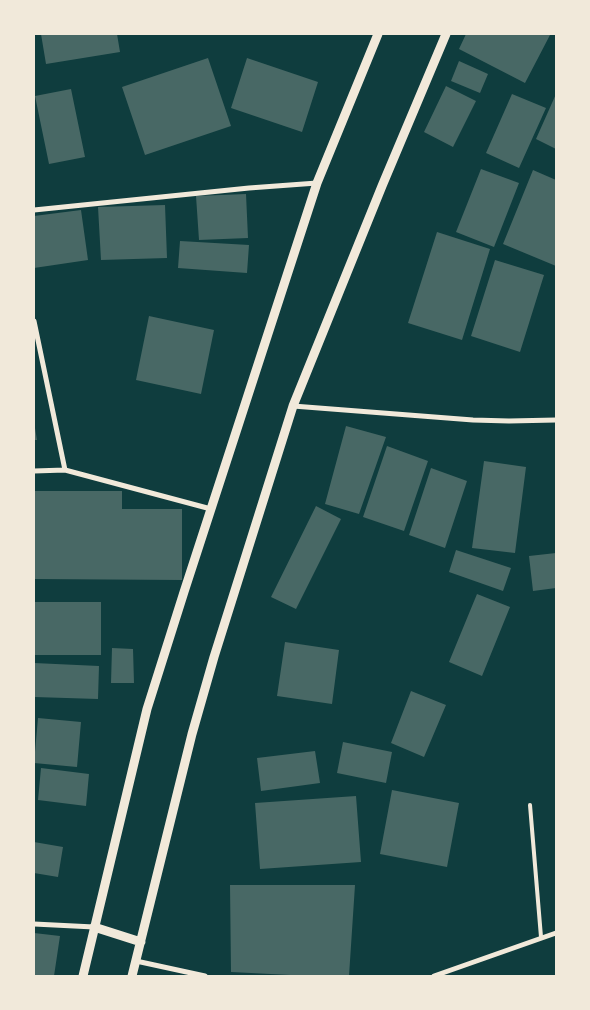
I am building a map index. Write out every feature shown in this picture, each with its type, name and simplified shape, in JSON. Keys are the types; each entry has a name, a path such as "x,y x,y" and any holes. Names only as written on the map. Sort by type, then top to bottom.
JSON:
{"street":[{"path":"83,976 147,709 316,183 378,34"},
{"path":"132,976 192,734 214,657 293,406 446,34"},
{"path":"34,210 316,183"},
{"path":"34,321 65,470"},
{"path":"293,406 473,420 556,420"},
{"path":"34,471 65,470 211,509"},
{"path":"34,924 94,927 141,942"},
{"path":"434,976 556,933"},
{"path":"136,961 205,976"}],"lane":[{"path":"530,805 541,938"}],"building":[{"path":"41,34 117,34 120,52 46,64"},
{"path":"466,34 550,35 525,83 459,49"},
{"path":"208,58 231,126 145,155 122,87"},
{"path":"247,58 318,82 302,132 231,108"},
{"path":"459,61 488,74 480,93 451,81"},
{"path":"446,86 476,101 453,147 424,132"},
{"path":"71,89 85,157 49,164 35,96"},
{"path":"512,94 546,108 519,168 486,153"},
{"path":"556,94 556,149 536,139"},
{"path":"481,169 519,183 494,247 456,232"},
{"path":"533,170 556,180 556,266 503,244"},
{"path":"246,194 248,238 199,240 196,196"},
{"path":"165,205 167,258 101,260 98,207"},
{"path":"81,210 88,260 34,268 34,216"},
{"path":"437,232 490,249 462,340 408,323"},
{"path":"180,241 249,245 247,273 178,268"},
{"path":"495,260 544,275 520,352 471,336"},
{"path":"149,316 214,330 201,394 136,380"},
{"path":"34,422 37,440 34,440"},
{"path":"346,426 386,437 359,514 325,504"},
{"path":"387,446 428,461 404,531 363,517"},
{"path":"484,461 526,467 515,553 472,548"},
{"path":"431,468 467,481 445,548 409,535"},
{"path":"34,491 122,491 122,509 182,509 182,580 34,579"},
{"path":"316,506 341,519 296,609 271,597"},
{"path":"456,550 511,568 503,591 449,572"},
{"path":"556,553 556,588 533,591 529,556"},
{"path":"477,594 510,607 482,676 449,662"},
{"path":"34,602 101,602 101,655 34,655"},
{"path":"285,642 339,650 332,704 277,696"},
{"path":"112,648 133,649 134,683 111,683"},
{"path":"34,663 99,666 98,699 34,697"},
{"path":"411,691 446,705 424,757 391,743"},
{"path":"38,718 81,722 77,767 34,763"},
{"path":"343,742 392,752 386,783 337,773"},
{"path":"315,751 320,783 261,791 257,758"},
{"path":"41,768 89,774 86,806 38,800"},
{"path":"392,790 459,803 447,867 380,854"},
{"path":"356,796 361,862 260,869 255,803"},
{"path":"34,842 63,847 58,877 34,873"},
{"path":"230,885 355,885 349,976 231,972"},
{"path":"34,933 60,936 54,976 34,976"}]}
